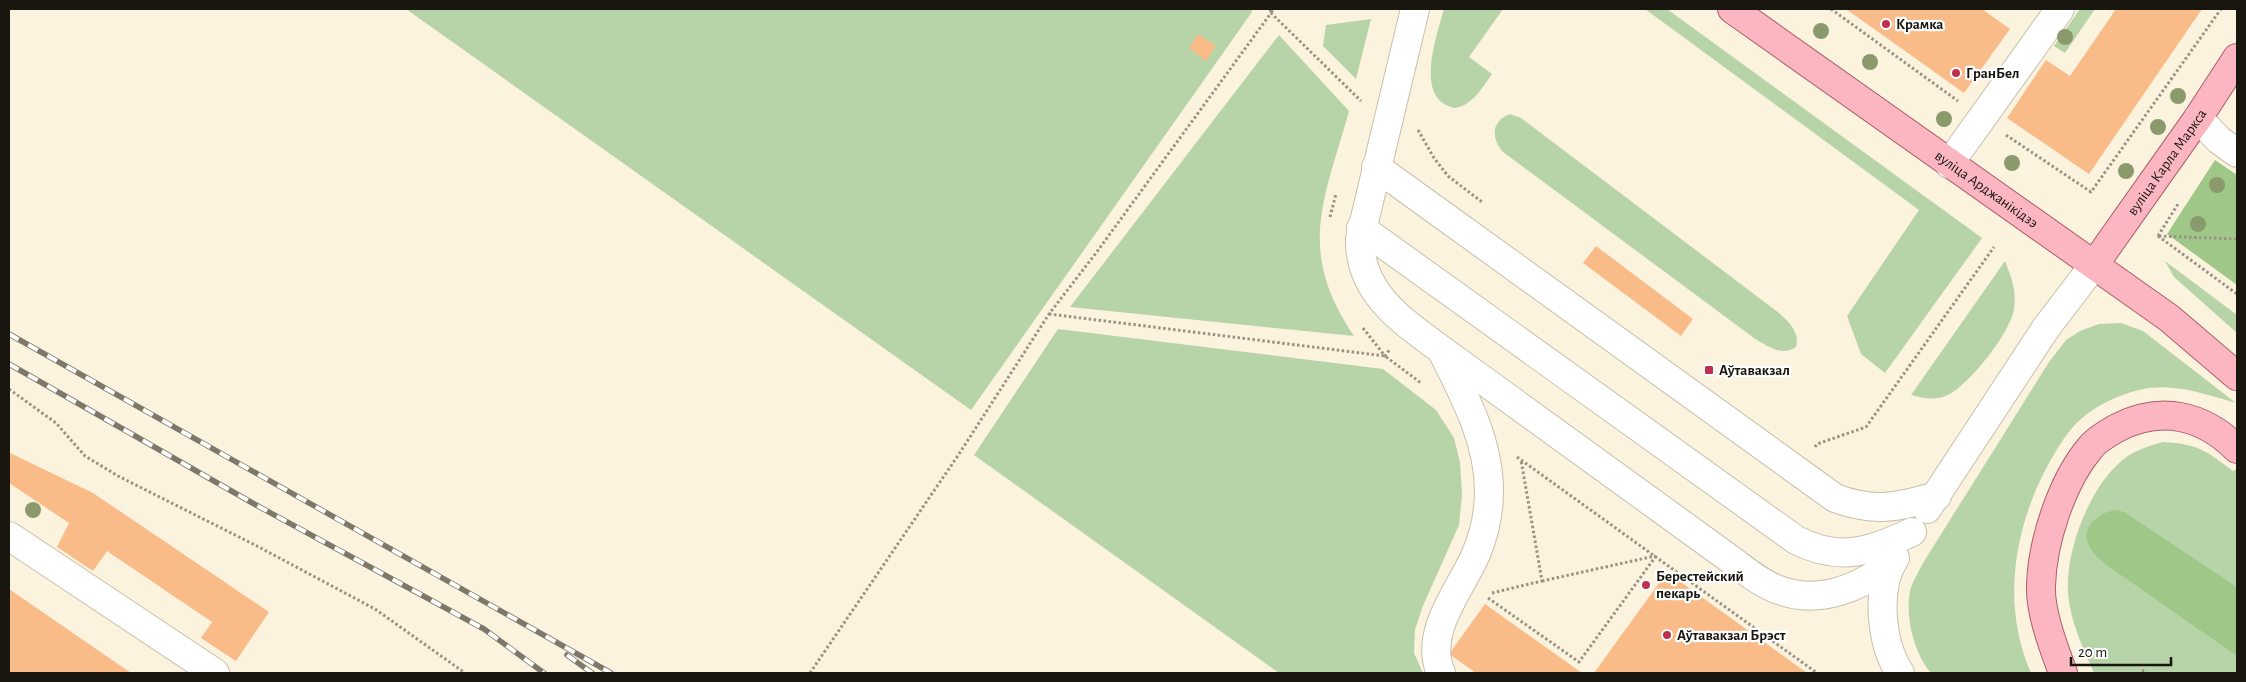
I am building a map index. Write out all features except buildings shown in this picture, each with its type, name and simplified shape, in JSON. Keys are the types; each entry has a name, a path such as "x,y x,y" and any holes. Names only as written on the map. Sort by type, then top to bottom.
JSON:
{"main road":[{"name":"вуліца Арджанікідзэ","path":"1732,9 1949,164 2170,318 2237,376"},
{"name":"вуліца Карла Маркса","path":"2094,265 2198,118 2237,58"},
{"path":"2063,673 2049,635 2041,587 2048,538 2062,497 2090,447 2110,432 2133,420 2160,414 2184,417 2208,426 2237,450"}],"street":[{"path":"1415,9 1361,228 1360,255 1365,272 1374,291 1388,308 1442,351 1730,559 1778,590 1794,595 1832,594 1866,582 1891,564"},
{"path":"1949,164 2054,11"},
{"path":"2198,118 2219,140 2237,153"},
{"path":"1376,167 1835,498 1864,507 1881,508 1897,507 1937,496"},
{"path":"1361,228 1796,540 1824,551 1841,553 1872,549 1912,532"},
{"path":"1900,673 1886,644 1884,629 1883,600 1891,564 2046,328 2094,265"},
{"path":"1440,673 1435,656 1436,635 1476,553 1483,534 1489,491 1484,449 1476,424 1442,351"},
{"path":"9,536 215,673"}],"path":[{"path":"1831,9 1982,118 2091,192 2221,9"},
{"path":"810,673 959,454 1049,314 1096,253 1271,10 1365,104"},
{"path":"1413,124 1434,158 1448,176 1487,206"},
{"path":"2237,239 2158,236 2237,294"},
{"path":"1809,439 1817,444 1866,427 1994,247"},
{"path":"1049,314 1385,356 1423,384"},
{"path":"9,390 56,423 86,456 118,476 255,545 375,610 465,673"},
{"path":"1513,454 1817,673"},
{"path":"1542,581 1656,556"},
{"path":"1484,595 1579,662 1656,556"},
{"path":"2142,670 2146,673"}],"green space":[{"path":"406,9 1251,9 1252,12 971,410"},
{"path":"1444,9 1503,9 1469,57 1492,74 1472,100 1455,108 1442,103 1435,93 1431,80 1433,50"},
{"path":"1645,9 1667,9 1982,238 1885,373 1861,354 1847,316 1919,210"},
{"path":"2080,9 2095,9 2065,53 2054,46"},
{"path":"1371,19 1356,79 1323,46 1326,25"},
{"path":"1279,35 1349,111 1324,199 1320,225 1320,251 1325,277 1336,305 1354,336 1070,307"},
{"path":"1510,114 1521,118 1779,313 1795,332 1796,347 1791,350 1780,351 1754,338 1503,152 1496,141 1495,130 1499,121"},
{"path":"2215,160 2237,175 2237,285 2167,234"},
{"path":"2005,261 2013,284 2015,296 2014,309 2005,331 1988,357 1967,381 1948,395 1925,398 1911,395"},
{"path":"2165,261 2237,315 2237,333 2174,277"},
{"path":"2121,323 2143,331 2236,403 2188,390 2164,387 2151,388 2131,392 2116,398 2094,409 2081,419 2059,447 2036,489 2020,541 2015,567 2016,621 2031,673 1931,673 1920,655 1912,634 1909,612 1910,591 1923,563 2049,362 2066,340 2080,331 2099,324"},
{"path":"1058,329 1383,369 1436,410 1454,438 1460,462 1462,495 1459,525 1422,608 1415,630 1414,653 1423,673 1279,673 974,455"},
{"path":"2163,442 2185,444 2201,449 2233,471 2237,469 2237,673 2094,673 2074,624 2069,603 2068,576 2075,539 2082,520 2100,485 2112,470 2137,451"},
{"path":"2115,510 2124,512 2237,587 2237,656 2108,566 2094,554 2088,542 2088,529 2096,519"}],"railway":[{"path":"9,334 611,673"},
{"path":"9,364 256,505 484,629 544,673"},
{"path":"567,655 592,673"}],"place":[{"name":"Крамка","path":"1886,24"},
{"name":"ГранБел","path":"1956,73"},
{"name":"Аўтавакзал","path":"1709,370"},
{"name":"Берестейский пекарь","path":"1646,585"},
{"name":"Аўтавакзал Брэст","path":"1667,635"}]}
